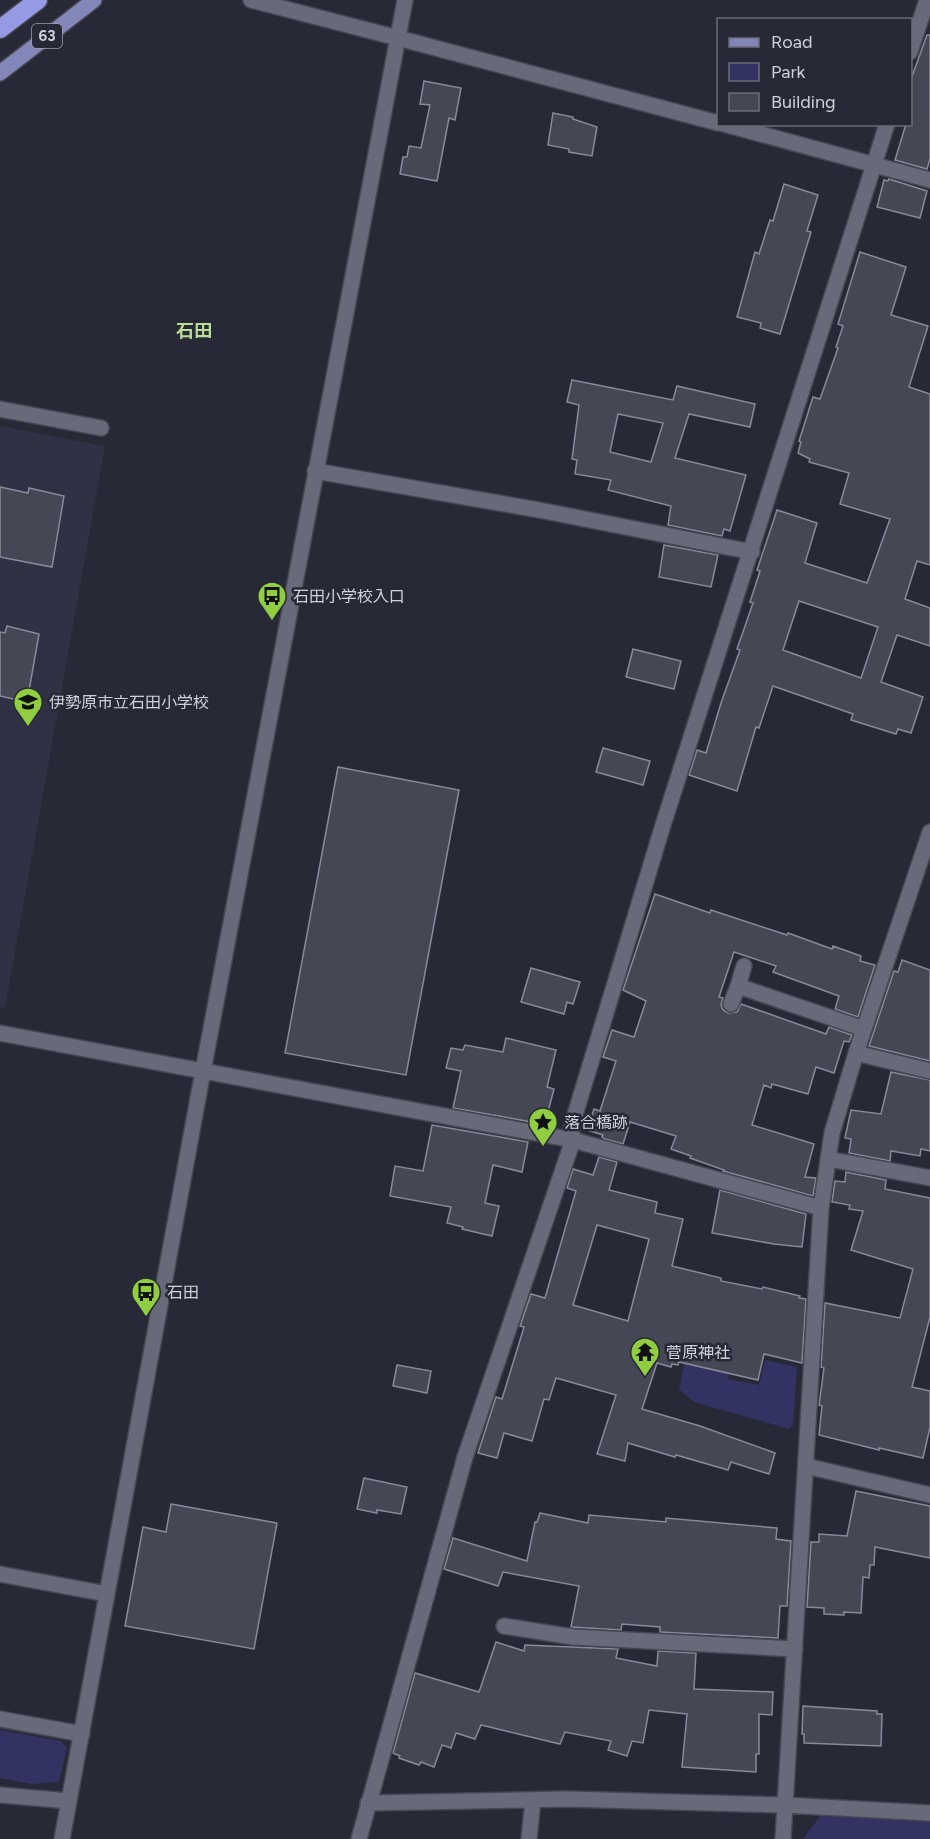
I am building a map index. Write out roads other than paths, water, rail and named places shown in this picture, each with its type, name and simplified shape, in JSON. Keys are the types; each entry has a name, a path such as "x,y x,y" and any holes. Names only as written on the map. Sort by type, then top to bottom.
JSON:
{"highway":[{"path":"0,29 38,0"}],"main road":[{"name":"63","path":"0,73 94,0"}],"street":[{"path":"251,0 717,123"},
{"path":"62,1839 203,1071 405,0"},
{"path":"912,46 927,0"},
{"path":"731,126 930,180"},
{"path":"359,1839 465,1457 573,1140 571,1128 656,847 886,126"},
{"path":"0,409 101,428"},
{"path":"315,471 539,510 752,552"},
{"path":"783,1839 821,1208 828,1159 832,1133 856,1053 930,832"},
{"path":"731,1004 744,966"},
{"path":"738,986 864,1029"},
{"path":"0,1033 573,1140 821,1208"},
{"path":"856,1053 930,1071"},
{"path":"828,1159 930,1178"},
{"path":"806,1466 930,1495"},
{"path":"0,1574 107,1594"},
{"path":"504,1626 573,1637 795,1649"},
{"path":"0,1719 82,1734"},
{"path":"0,1795 69,1801"},
{"path":"368,1803 533,1800 784,1805 930,1813"},
{"path":"530,1839 533,1800"}],"place":[{"name":"石田小学校入口","path":"272,622"},
{"name":"伊勢原市立石田小学校","path":"28,728"},
{"name":"落合橋跡","path":"543,1148"},
{"name":"石田","path":"146,1318"},
{"name":"菅原神社","path":"645,1378"}],"district":[{"name":"石田","path":"194,331"}]}
